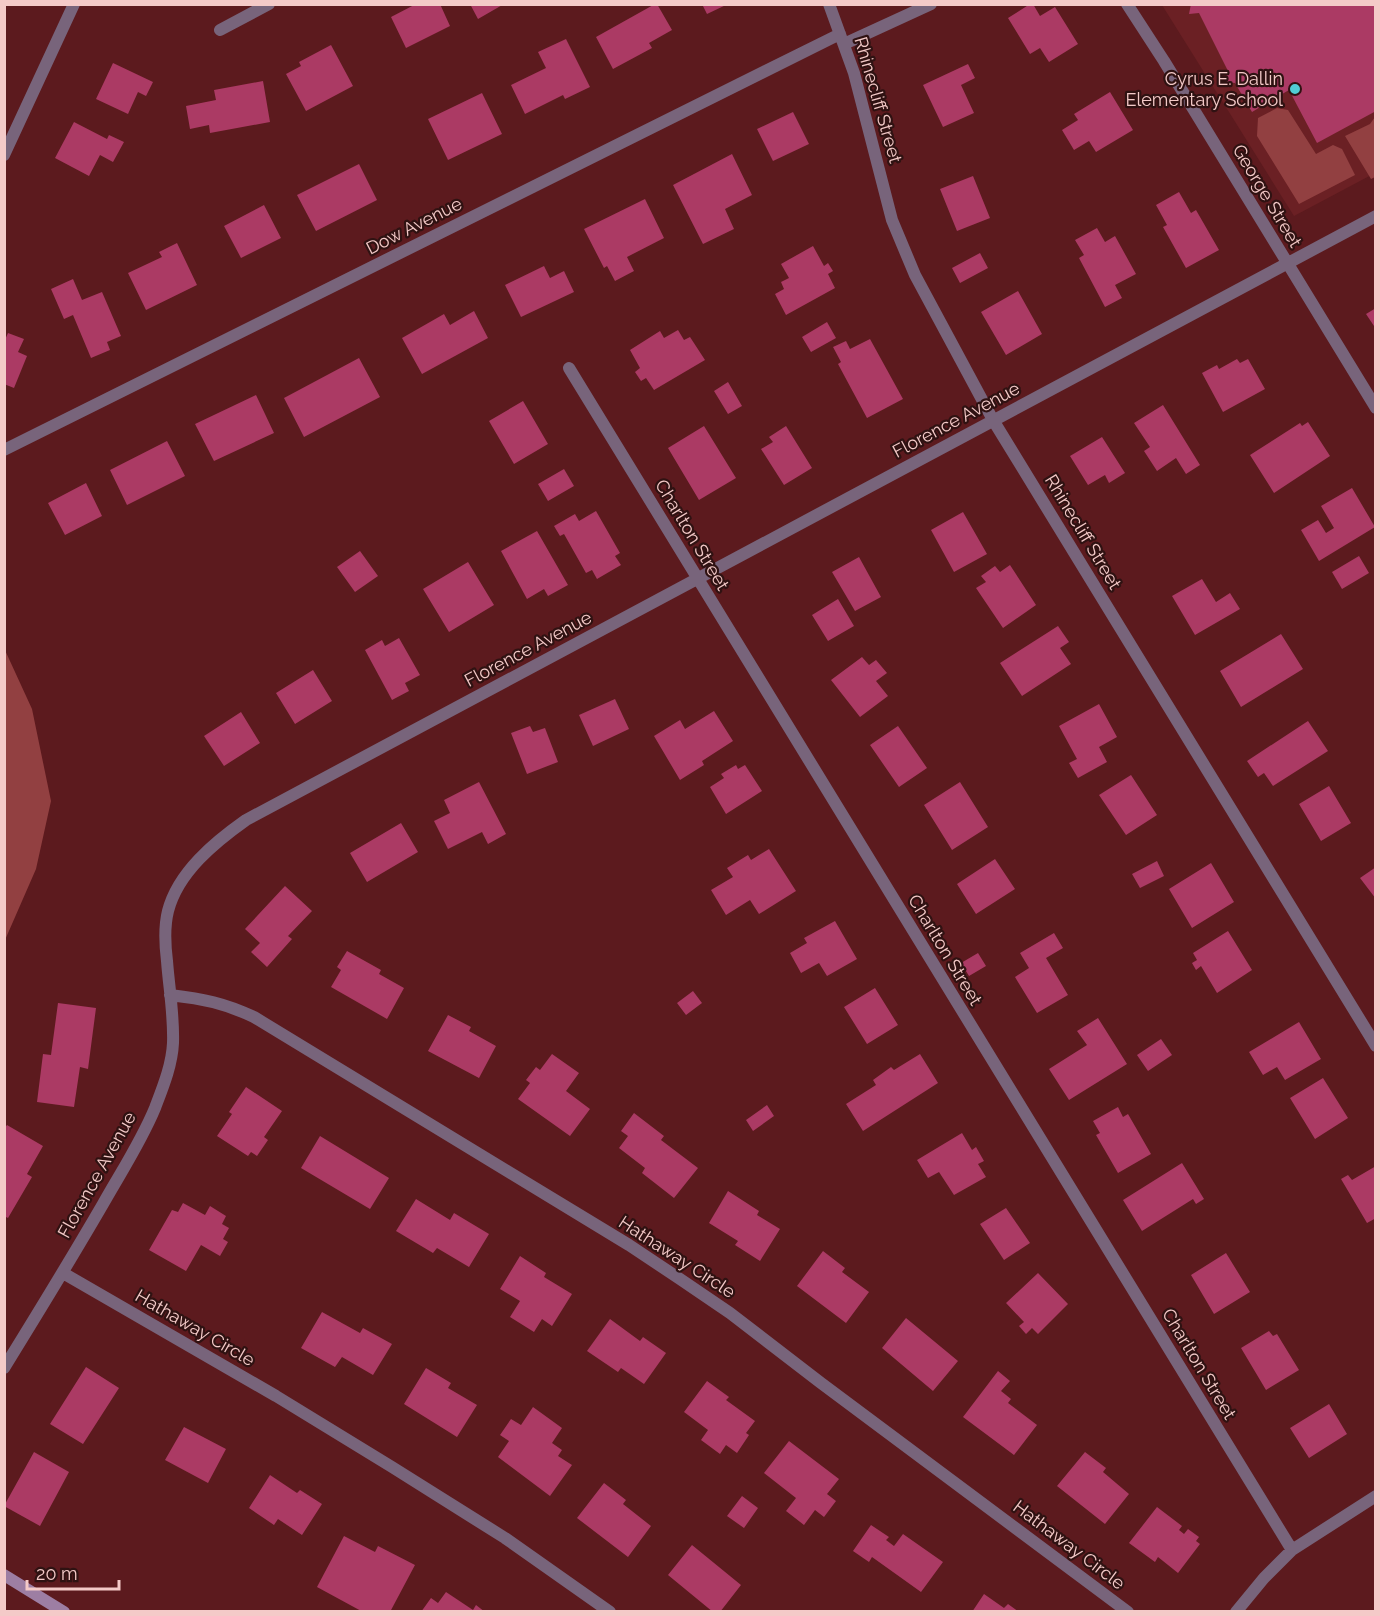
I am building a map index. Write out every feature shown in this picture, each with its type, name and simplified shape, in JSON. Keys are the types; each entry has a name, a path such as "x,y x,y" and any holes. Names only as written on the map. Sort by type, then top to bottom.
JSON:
{"main road":[{"path":"4,1575 64,1611"}],"street":[{"path":"4,155 74,4"},
{"path":"220,30 269,4"},
{"name":"Rhinecliff Street","path":"830,4 860,94 886,202 915,275 993,420 1376,1046"},
{"path":"842,39 932,4"},
{"name":"George Street","path":"1126,4 1164,61 1376,408"},
{"name":"Dow Avenue","path":"4,450 842,39"},
{"name":"Florence Avenue","path":"4,1368 137,1147 154,1109 168,1071 173,1045 165,928 168,910 189,872 224,836 257,814 1376,216"},
{"name":"Charlton Street","path":"569,368 1292,1550"},
{"name":"Hathaway Circle","path":"171,995 201,998 220,1003 254,1017 629,1245 730,1313 1128,1611"},
{"name":"Hathaway Circle","path":"63,1273 276,1396 392,1467 505,1538 610,1611"},
{"path":"1236,1611 1292,1550 1376,1496"}],"shaded area":[{"name":"Cyrus E. Dallin Elementary School","path":"1162,5 1375,5 1375,173 1294,216"},
{"path":"1277,108 1288,110 1316,154 1333,145 1342,149 1355,175 1299,204 1257,136 1258,118"},
{"path":"1375,117 1375,177 1371,179 1345,136 1370,124"},
{"path":"4,648 32,709 51,801 36,869 5,940"}],"building":[{"path":"416,4 440,4 450,26 406,48 391,17"},
{"path":"470,4 504,4 478,19"},
{"path":"655,4 672,30 649,43 652,48 613,69 596,37"},
{"path":"702,4 728,4 707,14"},
{"path":"1033,4 1040,16 1055,7 1078,44 1049,62 1040,48 1030,54 1008,18"},
{"path":"1191,4 1376,4 1376,111 1317,143 1289,90 1252,112 1235,83 1225,82 1228,71 1199,13 1189,14"},
{"path":"566,39 590,87 565,99 563,95 525,114 511,85 546,68 538,52"},
{"path":"331,45 353,86 306,111 286,74 301,66 299,62"},
{"path":"113,63 153,82 146,96 138,92 128,114 96,99"},
{"path":"968,64 975,78 961,85 974,113 943,127 923,85"},
{"path":"263,81 270,122 210,133 209,125 190,129 186,106 216,100 214,90"},
{"path":"1110,92 1133,130 1096,152 1089,141 1074,150 1062,130 1078,120 1074,114"},
{"path":"482,93 502,134 448,160 428,119"},
{"path":"793,112 809,144 773,161 757,129"},
{"path":"74,122 107,139 109,135 124,142 113,162 100,155 89,176 55,158"},
{"path":"732,154 752,195 725,209 734,229 703,244 673,185"},
{"path":"359,164 377,200 316,231 297,195"},
{"path":"973,176 990,218 957,231 940,189"},
{"path":"1179,192 1191,213 1196,210 1219,250 1186,268 1163,227 1167,225 1156,205"},
{"path":"645,199 664,238 627,257 634,271 615,281 607,266 604,268 584,229"},
{"path":"264,205 281,238 241,258 224,226"},
{"path":"1097,228 1105,242 1115,236 1136,274 1115,285 1122,298 1105,307 1079,258 1084,255 1075,240"},
{"path":"177,243 197,285 146,310 128,273 162,257 159,252"},
{"path":"813,246 824,266 828,263 833,271 828,274 835,288 786,315 775,294 784,289 781,282 789,278 781,264"},
{"path":"980,253 988,268 960,283 952,268"},
{"path":"544,266 550,278 564,271 574,292 521,317 505,285"},
{"path":"73,279 82,300 102,292 121,336 107,342 110,350 91,358 73,315 64,319 51,289"},
{"path":"1018,291 1042,334 1006,355 981,312"},
{"path":"1376,308 1376,329 1366,314"},
{"path":"474,311 488,338 422,374 402,338 444,314 450,325"},
{"path":"827,322 836,338 811,352 802,337"},
{"path":"678,330 684,340 690,337 705,360 654,390 646,378 641,381 635,372 640,368 630,350 660,331 664,338"},
{"path":"8,333 24,339 18,352 27,356 14,388 4,384 4,342"},
{"path":"870,339 903,399 867,418 838,364 841,362 833,347 846,341 850,349"},
{"path":"359,358 380,397 304,437 284,398"},
{"path":"1237,359 1240,363 1248,359 1265,389 1223,412 1202,373 1217,365 1219,369"},
{"path":"728,382 742,406 728,414 714,391"},
{"path":"256,395 274,433 214,461 195,424"},
{"path":"523,401 548,444 514,464 489,421"},
{"path":"1163,405 1200,465 1186,474 1176,458 1157,471 1144,451 1150,447 1134,423"},
{"path":"1308,422 1330,456 1274,493 1250,455 1300,423 1302,426"},
{"path":"704,426 736,478 699,500 668,448"},
{"path":"786,426 812,468 784,485 761,449 773,442 769,437"},
{"path":"1102,437 1125,473 1109,483 1105,475 1088,485 1070,456"},
{"path":"167,441 185,476 127,505 110,470"},
{"path":"564,469 574,486 548,501 538,484"},
{"path":"86,483 102,516 65,535 48,503"},
{"path":"1352,488 1375,527 1319,561 1301,530 1318,520 1326,533 1334,528 1321,506"},
{"path":"596,511 620,553 615,556 621,565 597,579 592,570 586,573 564,534 560,536 554,526 575,514 579,521"},
{"path":"963,512 987,554 954,572 931,530"},
{"path":"537,531 568,585 548,596 544,589 527,599 501,551"},
{"path":"360,551 378,576 355,592 337,567"},
{"path":"1359,556 1369,573 1342,589 1332,572"},
{"path":"859,557 881,597 855,611 832,572"},
{"path":"468,562 494,605 449,632 423,589"},
{"path":"1010,565 1036,605 1003,628 976,588 986,582 981,576 995,566 1000,572"},
{"path":"1202,579 1216,602 1230,593 1240,609 1195,635 1172,596"},
{"path":"838,599 854,626 828,641 812,615"},
{"path":"1058,626 1069,642 1060,648 1071,664 1022,696 1000,663"},
{"path":"1281,634 1303,669 1241,707 1220,671"},
{"path":"399,638 420,675 405,683 409,691 392,700 365,650 382,640 385,646"},
{"path":"862,657 869,665 876,660 887,673 876,681 888,696 860,717 831,680"},
{"path":"313,670 332,701 295,724 276,693"},
{"path":"615,699 629,729 593,746 579,715"},
{"path":"1099,704 1117,737 1099,747 1107,762 1078,778 1069,763 1077,759 1059,726"},
{"path":"714,711 733,741 702,761 704,765 680,780 654,736 680,720 685,729"},
{"path":"241,712 260,743 224,766 204,736"},
{"path":"1308,721 1328,751 1273,786 1264,773 1258,777 1247,761"},
{"path":"530,726 533,732 545,728 558,762 527,774 511,733"},
{"path":"898,726 927,768 899,787 870,745"},
{"path":"736,765 738,769 745,765 762,791 726,814 710,787 724,778 721,774"},
{"path":"1131,775 1157,815 1126,835 1099,795"},
{"path":"479,782 506,834 488,844 482,832 448,849 434,821 450,813 444,800"},
{"path":"960,782 988,827 952,850 924,805"},
{"path":"1329,786 1351,823 1321,841 1299,804"},
{"path":"401,823 418,852 367,882 350,853"},
{"path":"769,849 796,891 759,914 750,900 726,915 711,890 733,877 727,868 748,855 751,860"},
{"path":"995,859 1015,889 976,914 957,884"},
{"path":"1157,861 1164,876 1140,888 1132,874"},
{"path":"1211,863 1234,902 1192,928 1169,889"},
{"path":"1376,867 1376,899 1360,878"},
{"path":"285,886 312,911 288,936 292,939 267,967 251,952 260,943 245,929"},
{"path":"835,921 857,959 827,976 819,963 801,973 790,953 807,943 804,938"},
{"path":"1228,931 1252,970 1217,993 1201,966 1196,970 1192,963 1197,960 1193,953"},
{"path":"1054,933 1063,948 1046,958 1068,995 1037,1013 1015,977 1029,968 1020,953"},
{"path":"347,951 381,970 379,974 404,988 387,1019 331,987 341,970 337,967"},
{"path":"978,953 986,966 969,976 961,963"},
{"path":"875,988 898,1025 867,1044 844,1007"},
{"path":"693,991 702,1003 686,1015 677,1003"},
{"path":"58,1003 96,1008 88,1069 80,1067 74,1107 37,1102 43,1054 51,1055"},
{"path":"448,1015 471,1027 469,1031 496,1046 479,1078 428,1051"},
{"path":"1098,1018 1127,1064 1069,1100 1049,1069 1087,1045 1077,1031"},
{"path":"1299,1022 1321,1059 1285,1080 1277,1067 1263,1075 1249,1052"},
{"path":"1161,1039 1172,1055 1148,1071 1137,1055"},
{"path":"552,1054 579,1073 566,1091 590,1109 570,1136 518,1099 530,1083 526,1080 536,1067 540,1070"},
{"path":"920,1054 938,1083 863,1131 846,1104 876,1085 873,1080 891,1067 894,1070"},
{"path":"1323,1078 1348,1118 1315,1139 1290,1098"},
{"path":"246,1087 282,1111 264,1137 268,1140 257,1156 251,1152 248,1156 217,1136 232,1114 229,1112"},
{"path":"767,1105 774,1116 753,1131 746,1120"},
{"path":"1118,1107 1123,1117 1128,1114 1151,1154 1118,1173 1096,1135 1100,1133 1093,1121"},
{"path":"634,1113 664,1136 661,1140 698,1168 674,1198 642,1173 645,1168 619,1148 628,1136 621,1131"},
{"path":"7,1125 43,1146 27,1174 32,1177 8,1218 4,1216 4,1129"},
{"path":"962,1133 972,1150 976,1147 984,1161 978,1164 986,1177 954,1195 939,1172 928,1178 917,1160"},
{"path":"320,1136 389,1178 370,1209 301,1168"},
{"path":"1182,1163 1204,1199 1196,1204 1193,1199 1142,1231 1123,1200"},
{"path":"1376,1166 1376,1218 1367,1223 1341,1179 1348,1175 1352,1180"},
{"path":"728,1191 759,1211 757,1215 780,1229 760,1261 735,1245 738,1241 709,1223"},
{"path":"416,1199 450,1220 454,1213 489,1234 469,1267 437,1248 433,1253 396,1231"},
{"path":"183,1203 205,1215 210,1206 226,1216 222,1224 229,1228 223,1239 228,1242 220,1256 201,1245 186,1271 149,1250 172,1210 178,1212"},
{"path":"1006,1208 1030,1243 1004,1260 980,1224"},
{"path":"823,1251 845,1268 842,1272 869,1292 846,1323 797,1286"},
{"path":"1226,1253 1250,1292 1214,1314 1191,1275"},
{"path":"520,1256 546,1273 544,1277 572,1294 552,1326 542,1319 534,1332 510,1317 520,1301 500,1289"},
{"path":"1038,1273 1068,1304 1038,1334 1032,1328 1026,1334 1019,1326 1024,1322 1006,1303"},
{"path":"322,1312 360,1333 363,1328 392,1344 373,1375 342,1357 335,1367 301,1348"},
{"path":"906,1318 958,1361 933,1391 882,1348"},
{"path":"610,1319 640,1341 643,1337 666,1353 644,1384 621,1368 618,1372 587,1351"},
{"path":"1269,1331 1273,1336 1277,1334 1299,1370 1266,1390 1241,1348"},
{"path":"86,1367 119,1388 83,1444 50,1424"},
{"path":"426,1368 451,1383 448,1388 477,1405 457,1437 404,1404"},
{"path":"998,1371 1010,1381 1001,1391 1011,1399 1008,1403 1037,1425 1014,1455 963,1417"},
{"path":"707,1381 729,1397 726,1400 755,1421 746,1433 749,1435 737,1453 726,1445 720,1454 701,1440 708,1430 684,1412"},
{"path":"1329,1404 1347,1434 1309,1458 1290,1428"},
{"path":"533,1407 562,1428 552,1443 562,1450 558,1456 572,1465 550,1496 498,1457 509,1441 500,1435 511,1419 521,1425"},
{"path":"184,1427 226,1449 208,1483 165,1460"},
{"path":"789,1441 839,1479 827,1494 836,1501 824,1517 815,1510 804,1525 786,1511 796,1498 764,1473"},
{"path":"34,1452 69,1472 40,1526 4,1506"},
{"path":"1085,1452 1106,1468 1103,1472 1129,1494 1105,1524 1057,1486"},
{"path":"270,1475 297,1493 300,1490 322,1504 302,1535 278,1519 274,1525 249,1508"},
{"path":"604,1483 626,1500 623,1504 651,1526 628,1557 577,1518"},
{"path":"742,1496 758,1508 744,1528 727,1516"},
{"path":"1157,1507 1182,1526 1179,1530 1184,1534 1188,1529 1199,1537 1196,1541 1200,1544 1178,1573 1158,1557 1155,1562 1129,1543"},
{"path":"871,1525 889,1537 886,1540 894,1546 903,1534 943,1562 921,1592 872,1557 869,1562 853,1551"},
{"path":"344,1536 375,1552 378,1546 415,1565 390,1612 363,1612 317,1587"},
{"path":"692,1545 741,1585 720,1612 713,1612 668,1575"},
{"path":"446,1592 473,1610 476,1605 485,1612 421,1612 431,1598 438,1603"},
{"path":"984,1594 1004,1608 1008,1604 1019,1612 972,1612"}],"place":[{"name":"Cyrus E. Dallin Elementary School","path":"1295,89"}]}
